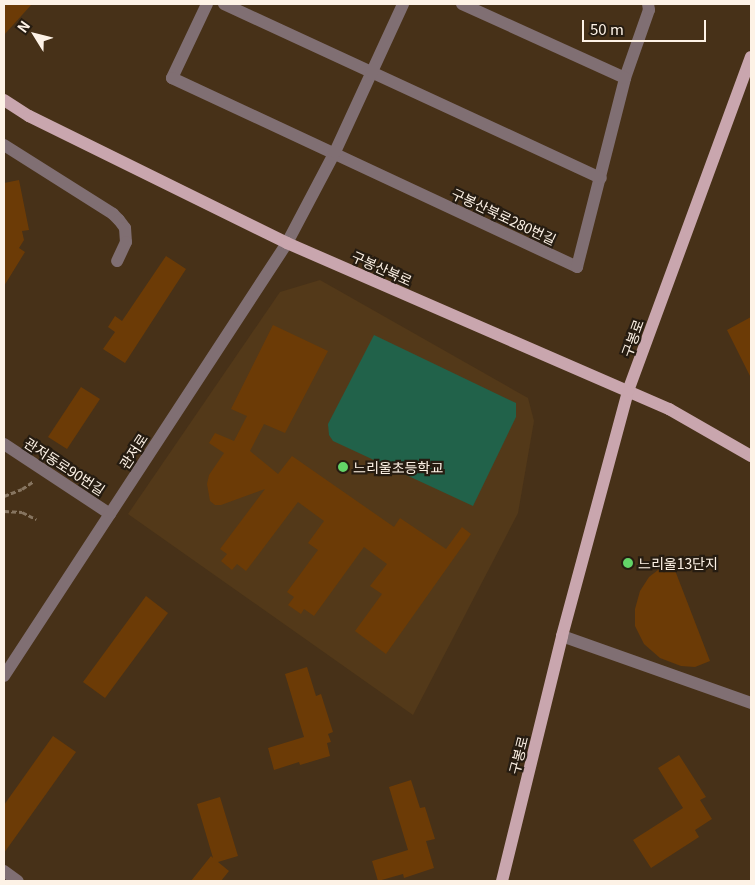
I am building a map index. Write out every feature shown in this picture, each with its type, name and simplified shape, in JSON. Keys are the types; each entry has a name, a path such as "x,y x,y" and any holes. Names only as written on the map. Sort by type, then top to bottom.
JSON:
{"main road":[{"name":"구봉로","path":"502,881 562,636 628,391 751,57"},
{"name":"구봉산북로","path":"4,100 29,116 287,243 669,409 751,456"}],"street":[{"name":"구봉산북로280번길","path":"206,4 172,78 335,152 577,267 601,178 624,78 649,10 648,4"},
{"path":"224,4 601,178"},
{"path":"287,243 335,152 403,4"},
{"path":"462,4 624,78"},
{"path":"4,145 113,214 119,220 124,228 126,242 116,261"},
{"name":"관저로","path":"4,676 287,243"},
{"name":"관저동로90번길","path":"4,444 110,514"},
{"path":"562,636 751,703"},
{"path":"4,871 16,881"}],"path":[{"path":"4,496 22,489 36,479"},
{"path":"4,511 22,512 36,518"}],"shaded area":[{"name":"느리울초등학교","path":"320,280 528,398 534,421 518,513 413,715 128,514 280,292"}],"green space":[{"path":"374,335 516,403 516,417 473,506 333,441 329,435 328,424"}],"building":[{"path":"4,4 32,4 4,35"},
{"path":"19,180 29,230 22,231 24,240 19,248 25,252 4,286 4,183"},
{"path":"166,256 186,269 125,363 103,349 115,332 108,327 115,316 122,321"},
{"path":"751,317 751,378 727,330"},
{"path":"273,325 328,351 285,433 264,424 250,451 278,474 292,456 394,527 400,518 446,549 462,527 471,534 386,654 355,631 382,594 370,586 387,564 364,547 314,616 304,609 301,614 288,605 294,597 287,592 318,550 308,543 324,521 298,502 246,571 237,564 232,570 221,561 227,554 220,549 265,489 221,505 215,505 210,501 207,484 209,475 224,453 209,443 215,433 234,441 247,416 231,409"},
{"path":"81,387 100,399 67,449 48,437"},
{"path":"671,560 710,661 695,667 681,666 660,658 644,644 635,626 635,609 640,591 649,577"},
{"path":"146,596 168,613 105,698 83,682"},
{"path":"307,667 316,696 321,694 333,732 328,734 331,742 327,743 330,756 300,765 299,762 274,770 268,748 304,737 285,674"},
{"path":"53,736 76,752 4,853 4,805"},
{"path":"679,755 706,797 700,800 712,819 695,830 699,837 651,868 633,840 683,808 658,768"},
{"path":"411,780 420,808 425,807 435,839 426,841 434,868 404,878 403,874 378,881 372,861 408,850 389,787"},
{"path":"220,797 238,856 218,862 229,871 221,881 191,881 211,856 213,858 197,804"}],"place":[{"name":"느리울초등학교","path":"343,467"},
{"name":"느리울13단지","path":"628,563"}]}
